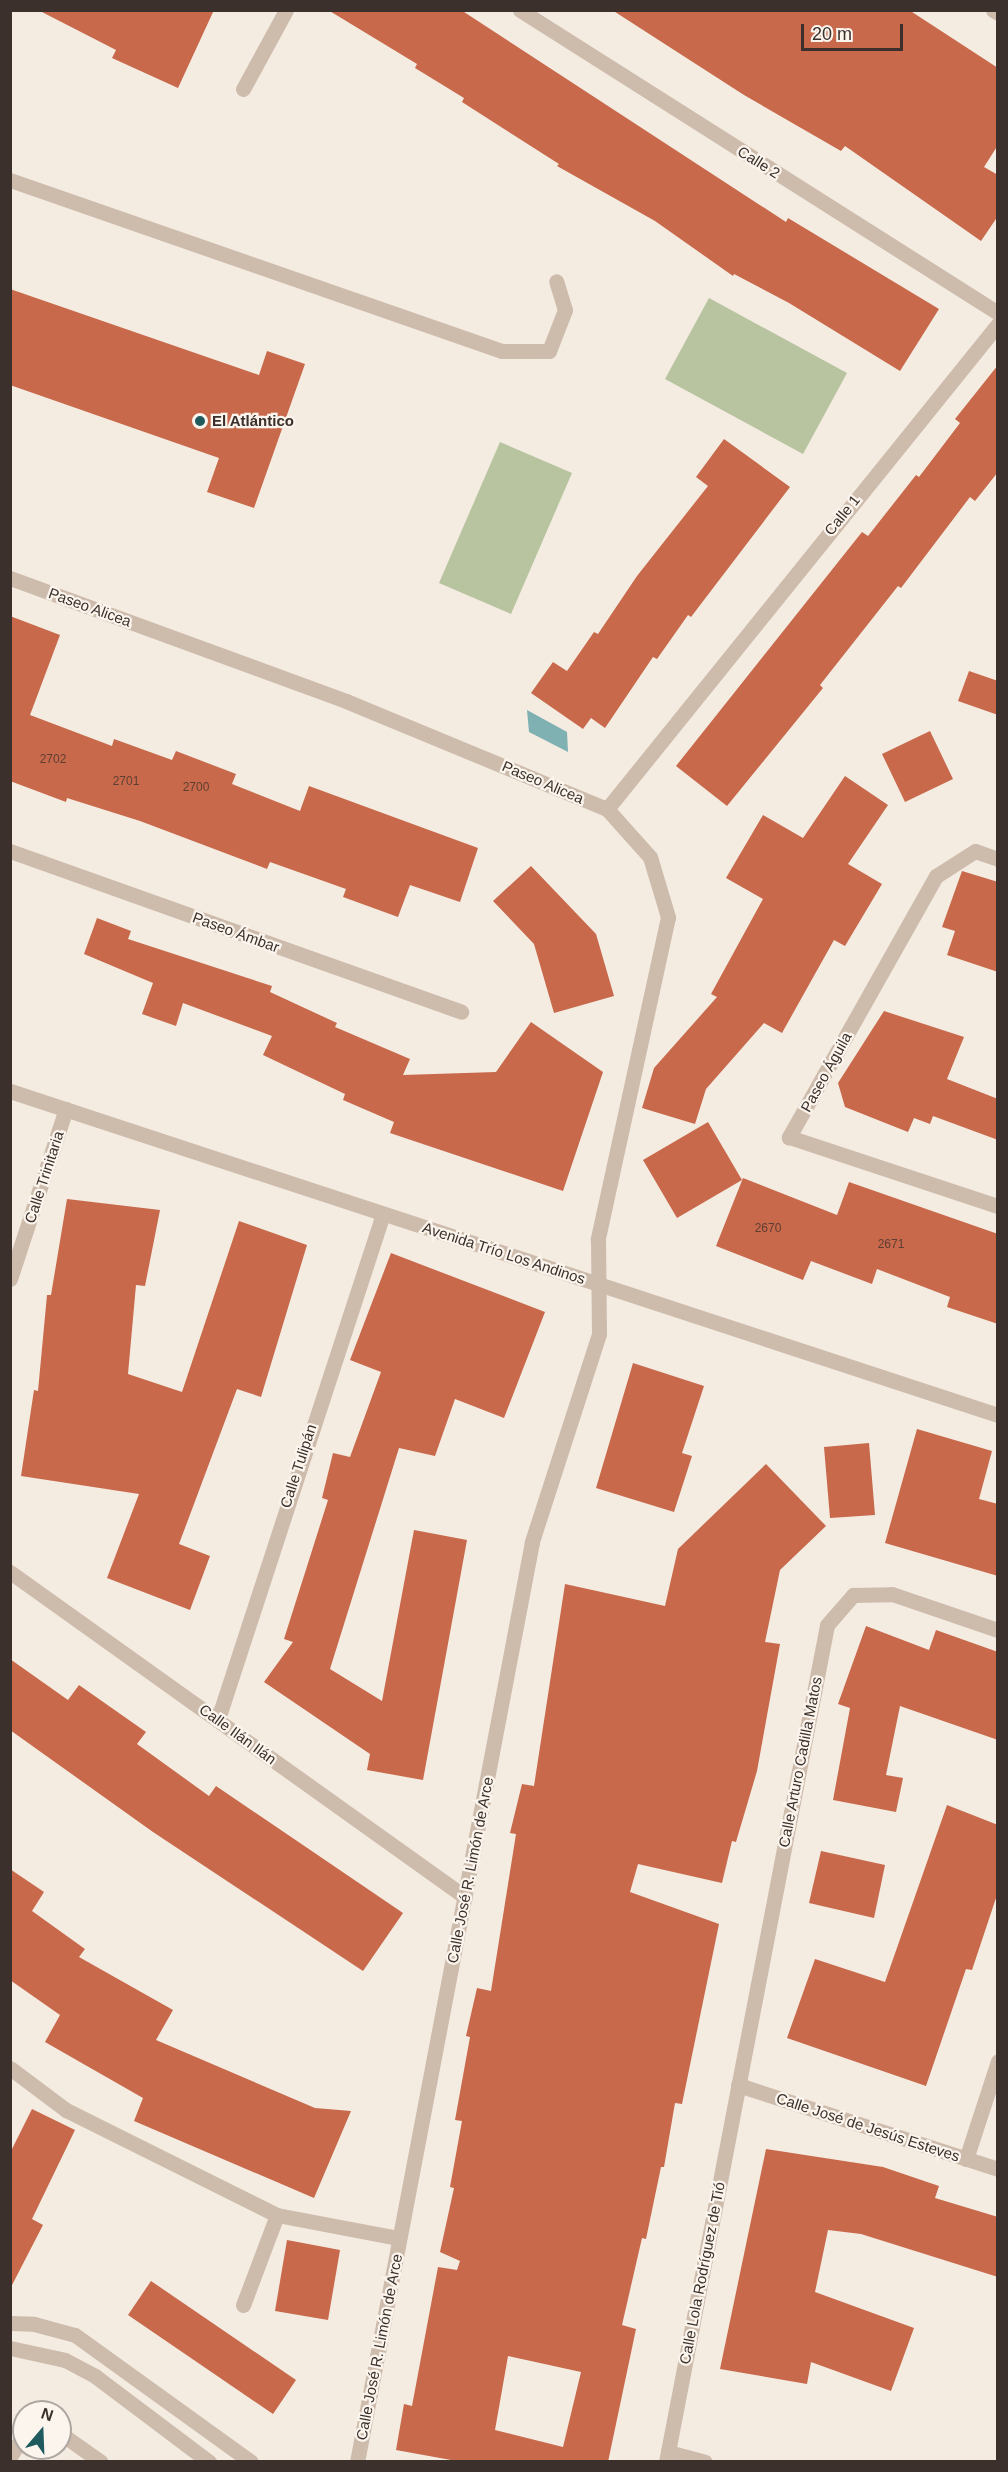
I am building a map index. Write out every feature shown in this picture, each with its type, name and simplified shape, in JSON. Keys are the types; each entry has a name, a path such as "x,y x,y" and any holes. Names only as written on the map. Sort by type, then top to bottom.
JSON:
{"street":[{"path":"243,89 286,10"},
{"name":"Calle 2","path":"520,10 998,313"},
{"path":"993,10 998,13"},
{"path":"10,180 502,351 549,351 564,310 556,281"},
{"name":"Calle 1","path":"607,809 686,707 998,324"},
{"name":"Paseo Alicea","path":"10,578 346,701 607,809 650,857 668,917 598,1239 599,1283"},
{"name":"Paseo Ámbar","path":"10,851 461,1012"},
{"name":"Paseo Águila","path":"998,859 975,852 936,876 789,1137 998,1206"},
{"name":"Avenida Trío Los Andinos","path":"10,1091 998,1415"},
{"name":"Calle Trinitaria","path":"10,1279 66,1109"},
{"name":"Calle Tulipán","path":"218,1719 383,1214"},
{"name":"Calle José R. Limón de Arce","path":"357,2462 532,1542 599,1334 599,1283"},
{"name":"Calle Ilán Ilán","path":"10,1572 465,1897"},
{"name":"Calle Arturo Cadilla Matos","path":"738,2085 827,1625 853,1595 892,1594 998,1630"},
{"path":"966,2159 998,2061"},
{"path":"10,2068 66,2110 277,2215 399,2238"},
{"name":"Calle José de Jesús Esteves","path":"738,2085 998,2169"},
{"name":"Calle Lola Rodríguez de Tió","path":"667,2457 738,2085"},
{"path":"243,2305 277,2215"},
{"path":"10,2323 34,2324 75,2335 251,2462"},
{"path":"65,2360 75,2335"},
{"path":"10,2348 65,2360 96,2376 209,2462"},
{"path":"72,2441 101,2462"},
{"path":"667,2457 705,2462"}],"green space":[{"path":"709,298 847,373 803,454 665,379"},
{"path":"500,442 572,473 511,614 439,583"}],"water":[{"path":"527,710 567,732 568,752 529,732"}],"building":[{"path":"38,10 214,10 178,88 112,58 116,50"},
{"path":"328,10 461,10 786,222 788,218 939,309 900,371 789,303 734,274 733,276 655,221 557,166 559,164 462,102 464,98 415,68 417,64"},
{"path":"612,10 909,10 998,68 998,145 984,167 998,175 998,216 981,241 845,146 841,151 744,95"},
{"name":"El Atlántico","path":"10,289 259,375 267,351 305,364 254,508 207,492 219,458 10,385"},
{"path":"998,365 998,472 975,501 970,497 901,588 898,586 820,685 823,688 727,806 676,766 862,532 868,536 916,475 919,477 960,423 955,419"},
{"path":"724,439 790,487 691,617 688,615 657,659 653,657 605,728 591,718 583,729 531,693 553,662 567,671 594,632 598,634 637,576 708,486 696,477"},
{"path":"10,616 60,635 30,715 112,746 114,739 172,760 176,751 236,774 232,784 300,811 309,786 478,848 460,902 410,885 398,917 343,897 346,889 270,862 267,869 140,821 67,798 66,802 10,781"},
{"path":"969,671 998,681 998,715 958,701"},
{"path":"930,731 953,779 905,802 882,754"},
{"path":"845,776 888,805 848,864 882,884 845,946 834,940 782,1033 764,1023 706,1089 695,1124 642,1108 654,1068 717,997 711,994 763,899 726,878 763,815 803,838"},
{"path":"531,866 596,934 614,996 554,1013 534,944 493,901"},
{"path":"962,871 998,882 998,972 947,955 955,931 942,927"},
{"path":"97,918 131,931 128,939 272,986 270,992 337,1023 335,1027 410,1059 403,1075 496,1072 531,1022 603,1072 563,1191 390,1133 394,1122 343,1100 345,1094 263,1055 272,1036 183,1003 176,1026 142,1014 153,983 84,954"},
{"path":"884,1011 964,1037 947,1079 998,1099 998,1140 933,1116 930,1124 914,1118 908,1132 845,1107 838,1083"},
{"path":"708,1122 742,1180 677,1218 643,1160"},
{"path":"743,1178 837,1215 849,1182 998,1234 998,1324 947,1307 950,1297 877,1269 872,1284 811,1261 803,1280 716,1246"},
{"path":"67,1199 160,1210 145,1286 136,1285 128,1374 182,1392 239,1221 307,1245 261,1397 237,1389 179,1544 210,1556 190,1610 107,1578 139,1494 21,1476 34,1390 38,1391 47,1295 51,1295"},
{"path":"391,1253 545,1312 504,1418 455,1399 435,1456 399,1448 330,1669 382,1701 414,1530 467,1540 423,1780 367,1770 370,1754 264,1682 293,1642 284,1639 328,1500 322,1498 333,1453 350,1457 381,1372 350,1360"},
{"path":"633,1363 704,1386 682,1453 692,1456 674,1512 596,1488"},
{"path":"917,1429 992,1451 979,1499 998,1504 998,1576 885,1543"},
{"path":"869,1443 875,1515 830,1518 824,1447"},
{"path":"766,1464 826,1526 780,1570 765,1642 780,1644 757,1771 736,1842 732,1841 722,1883 638,1864 630,1892 719,1924 682,2104 675,2103 664,2167 661,2167 646,2239 642,2238 622,2325 636,2329 608,2462 462,2462 396,2450 404,2404 412,2406 438,2267 457,2270 460,2261 440,2252 454,2188 450,2187 462,2121 455,2120 470,2037 466,2036 477,1988 491,1991 516,1834 510,1833 522,1784 534,1786 565,1584 665,1606 678,1549","holes":["508,2356 581,2372 563,2447 495,2430"]},
{"path":"866,1626 929,1650 936,1630 998,1652 998,1740 900,1706 886,1775 903,1778 896,1812 833,1800 850,1708 838,1704"},
{"path":"10,1659 68,1700 79,1685 146,1732 137,1744 209,1796 216,1786 403,1913 363,1971 153,1832 10,1730"},
{"path":"947,1805 998,1825 998,1892 972,1970 966,1969 926,2086 787,2038 815,1959 885,1982"},
{"path":"821,1851 885,1865 874,1918 809,1903"},
{"path":"10,1869 44,1892 32,1911 85,1949 79,1957 173,2010 156,2040 315,2108 351,2111 314,2198 134,2121 143,2098 45,2042 60,2015 10,1980"},
{"path":"32,2109 75,2130 32,2219 43,2225 10,2289 10,2153"},
{"path":"766,2149 883,2167 939,2186 935,2198 998,2217 998,2277 861,2234 828,2230 815,2292 914,2328 891,2391 811,2362 807,2384 720,2369"},
{"path":"287,2240 340,2250 328,2320 275,2311"},
{"path":"151,2281 296,2380 273,2414 128,2315"}],"place":[{"name":"El Atlántico","path":"200,421"}]}
